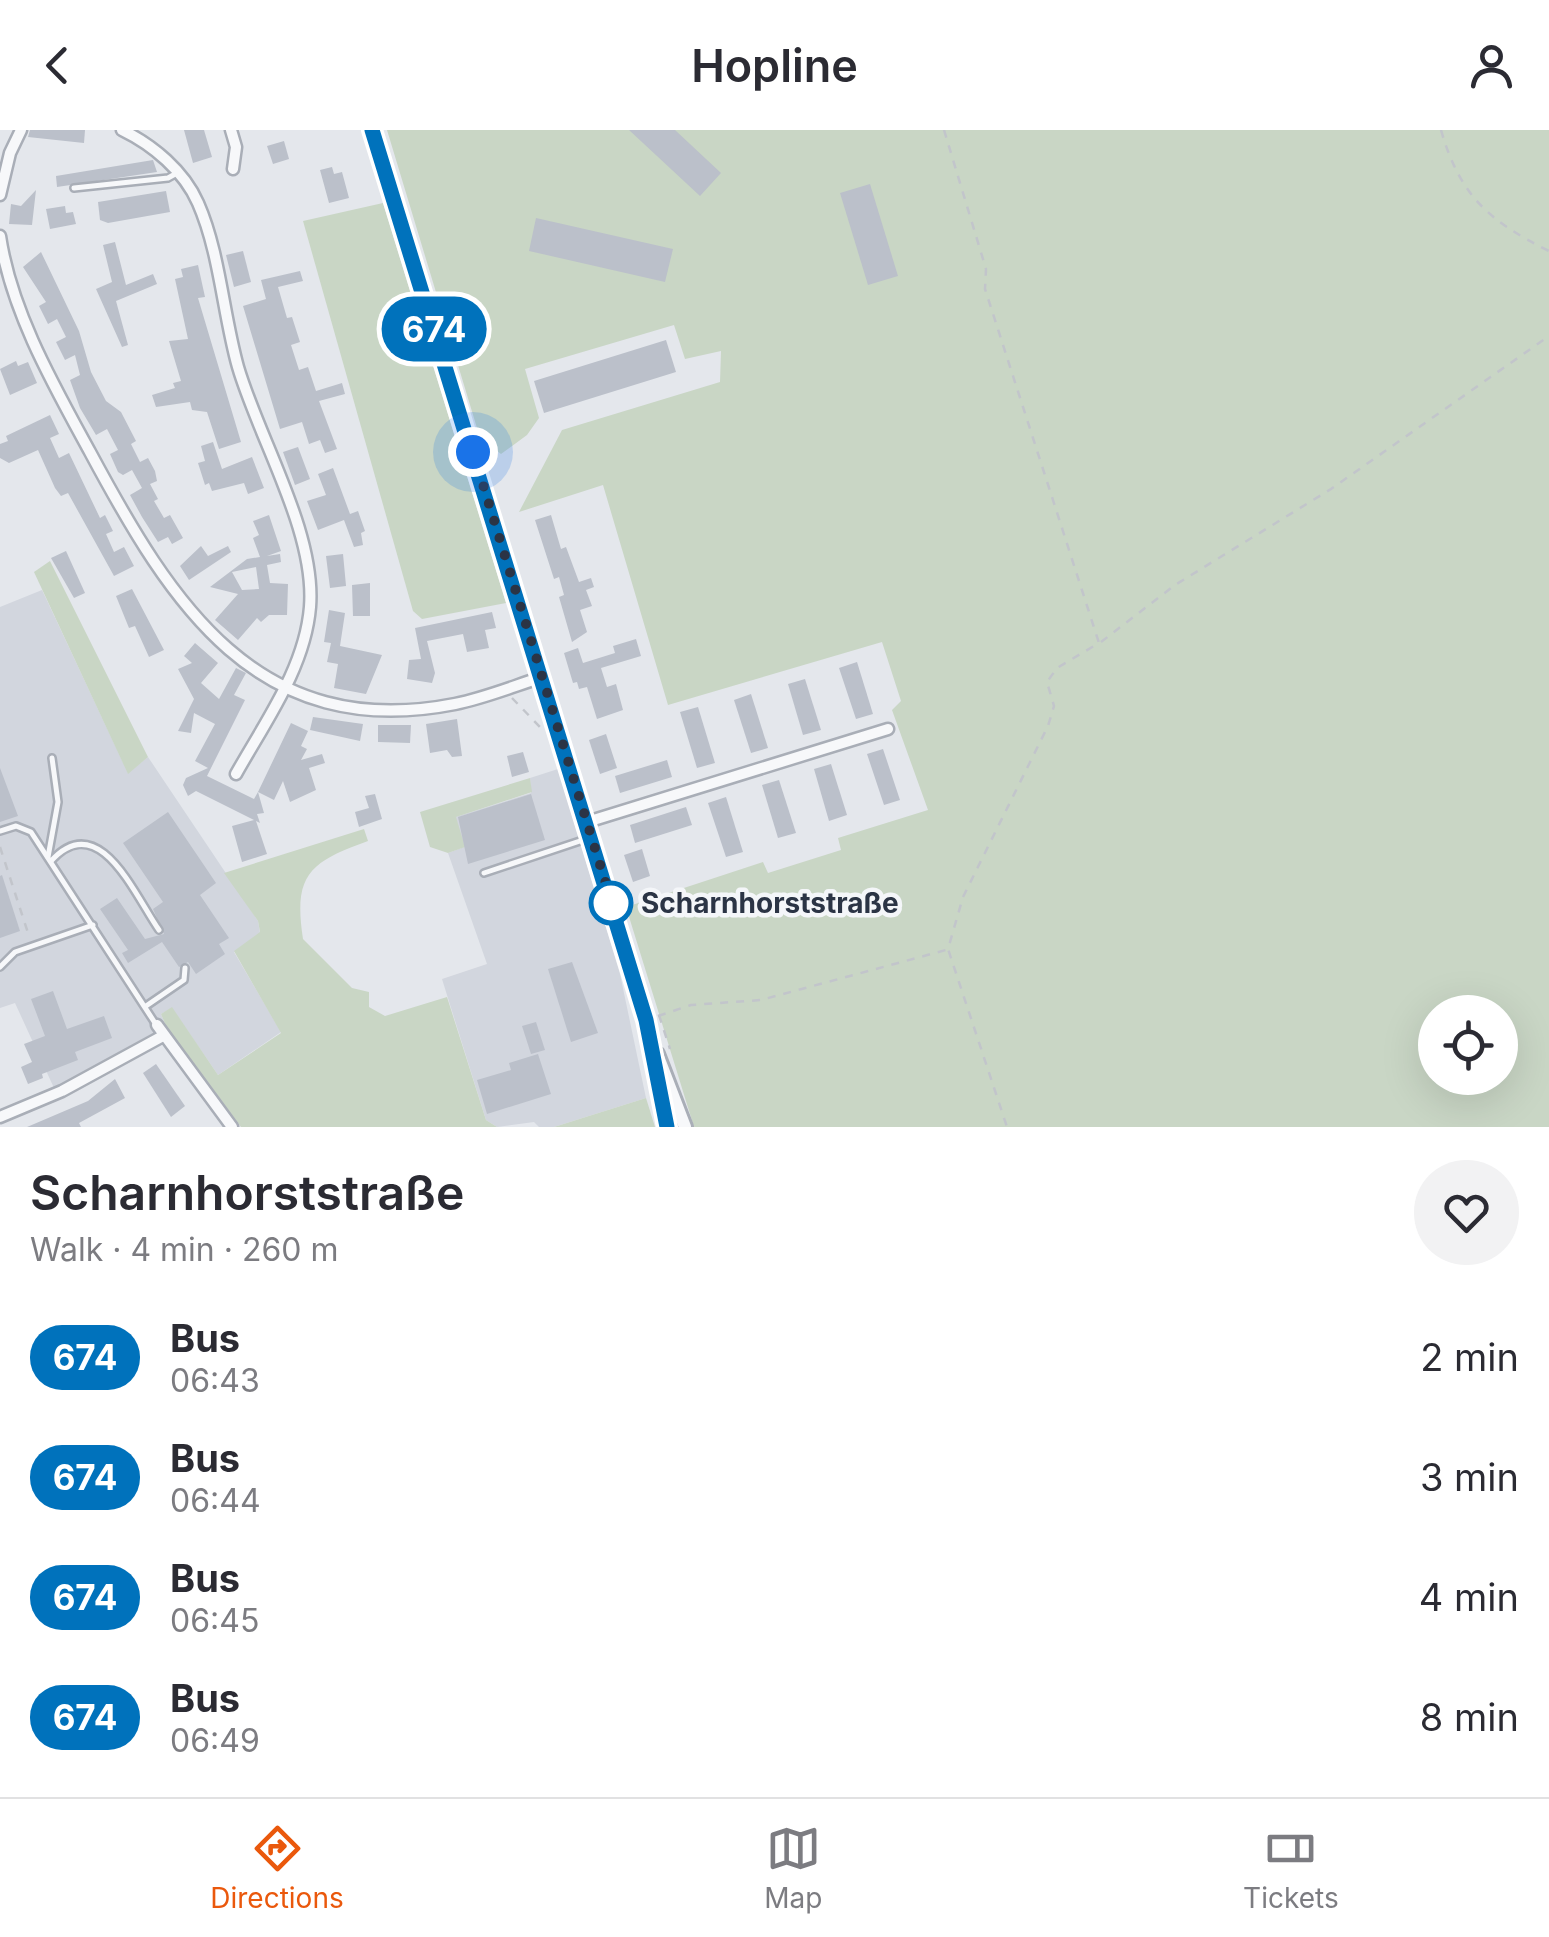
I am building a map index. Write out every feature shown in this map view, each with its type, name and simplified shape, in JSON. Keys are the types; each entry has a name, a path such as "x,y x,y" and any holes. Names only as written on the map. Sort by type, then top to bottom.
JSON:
{"street":[{"path":"0,195 10,153 21,130"},
{"path":"122,130 152,148 177,172 198,203 238,366 305,556 308,621 304,643 236,774"},
{"path":"231,130 236,147 232,169"},
{"path":"372,130 592,838 646,1020 668,1127"},
{"path":"0,236 8,274 46,364 156,567 208,634 236,658 284,686 338,704 400,710 460,703 542,677"},
{"path":"587,822 888,729"},
{"path":"0,1116 62,1091 159,1031 232,1127"},
{"path":"650,1038 684,1127"}],"lane":[{"path":"74,188 168,178 177,172"},
{"path":"49,859 58,802 52,758"},
{"path":"0,831 16,826 31,832 159,1031"},
{"path":"484,873 592,838"},
{"path":"49,859 73,844 86,842 102,848 159,930"},
{"path":"0,967 15,952 93,925"},
{"path":"146,1006 184,980 185,968"}],"path":[{"path":"944,130 986,269 985,289 1099,642"},
{"path":"1441,130 1455,168 1475,203 1549,251"},
{"path":"1007,1127 948,949 963,897 1048,726 1054,706 1047,682 1057,668 1176,585 1331,489 1549,336"},
{"path":"504,690 548,734 560,735"},
{"path":"0,847 32,946"},
{"path":"646,1020 692,1005 761,1000 948,949"}],"shaded area":[{"path":"42,590 128,773 148,757 258,921 260,933 234,952 281,1032 218,1075 172,1008 161,1014 166,1026 54,1088 15,1003 0,1008 0,607"},
{"path":"558,769 620,974 646,1098 554,1127 539,1127 534,1122 497,1127 486,1120 442,979 487,964 448,853 464,847 455,817 531,793 530,778"}],"green space":[{"path":"387,130 1549,130 1549,1127 694,1127 626,907 763,862 768,873 841,850 838,838 928,810 892,710 901,701 882,642 668,705 603,485 519,512 562,430 720,382 721,351 685,359 674,325 525,369 539,418 527,435 501,454 480,438"},
{"path":"383,203 506,603 422,619 413,611 303,221"},
{"path":"50,561 148,757 128,774 34,572"},
{"path":"530,778 532,792 456,817 465,847 448,853 430,847 420,812"},
{"path":"364,829 368,841 332,856 310,874 301,899 303,939 352,988 369,992 369,1007 385,1016 447,997 486,1120 497,1127 241,1127 166,1026 161,1014 172,1007 218,1075 281,1033 234,951 260,932 258,921 224,873"},
{"path":"646,1098 655,1127 554,1127"}],"building":[{"path":"30,130 85,130 84,143 28,137"},
{"path":"184,130 204,130 212,157 193,163"},
{"path":"629,130 675,130 721,173 700,196"},
{"path":"284,141 289,159 273,164 267,146"},
{"path":"153,160 157,172 57,187 56,176"},
{"path":"332,167 334,174 342,172 349,198 329,203 320,170"},
{"path":"870,184 898,276 868,285 840,193"},
{"path":"36,190 32,225 9,224 11,204 21,206"},
{"path":"166,191 170,212 108,223 100,220 98,202"},
{"path":"65,206 66,213 73,212 76,224 50,229 46,209"},
{"path":"536,218 673,249 665,282 529,251"},
{"path":"115,242 126,285 153,274 157,284 116,301 128,345 122,347 96,289 112,282 103,245"},
{"path":"243,251 251,282 234,287 226,255"},
{"path":"41,252 79,331 91,372 106,401 121,412 136,441 131,444 140,462 148,458 155,471 157,481 150,484 158,499 154,501 164,518 170,515 183,538 172,544 168,537 158,542 142,517 130,495 142,488 132,470 123,475 118,472 110,454 118,450 107,429 96,435 80,408 70,380 80,375 75,355 65,360 56,342 66,337 57,319 48,324 39,306 46,302 23,267"},
{"path":"198,265 205,297 198,298 241,442 219,449 207,412 192,410 190,402 156,407 152,395 175,388 173,383 181,381 169,341 188,339 175,279 183,277 181,269"},
{"path":"300,271 303,281 278,287 287,318 292,317 300,342 291,345 299,370 308,367 316,391 342,383 345,394 319,401 337,449 325,453 320,440 309,444 302,422 280,429 243,306 266,299 261,280"},
{"path":"666,340 676,372 544,413 534,381"},
{"path":"16,361 18,366 28,362 37,383 10,395 0,369"},
{"path":"50,415 59,434 50,438 59,458 69,453 100,518 105,515 113,531 106,534 114,552 124,547 134,566 114,576 68,493 61,496 55,488 38,450 9,463 0,458 0,444 8,441 6,436"},
{"path":"213,442 222,469 252,457 264,488 248,494 244,483 212,491 209,483 205,485 198,463 205,461 201,446"},
{"path":"298,447 310,479 295,485 283,452"},
{"path":"333,468 350,514 358,511 365,531 361,533 363,545 354,547 344,520 318,530 307,501 326,495 318,474"},
{"path":"269,515 281,551 267,556 280,554 281,562 267,565 270,583 288,584 287,615 269,615 261,622 257,618 238,640 215,620 238,594 210,587 247,559 260,557 253,538 259,535 253,521","holes":["256,567 259,589 242,590 232,572"]},
{"path":"551,515 561,549 566,547 579,582 591,578 594,587 586,590 592,606 580,610 587,632 572,642 559,597 564,595 559,577 554,579 535,520"},
{"path":"201,546 208,556 228,546 231,552 189,580 180,566"},
{"path":"66,551 85,593 74,598 51,558"},
{"path":"343,554 346,586 330,588 326,556"},
{"path":"370,583 370,616 353,616 352,585"},
{"path":"132,589 164,650 149,657 135,626 129,628 116,596"},
{"path":"329,610 345,613 340,646 382,655 366,694 334,688 338,664 327,662 331,643 324,642"},
{"path":"492,612 496,628 485,630 489,648 467,652 463,634 427,641 435,673 432,683 407,679 409,660 421,659 415,628"},
{"path":"636,639 641,656 601,668 607,687 616,684 623,710 597,719 587,687 579,689 577,682 573,683 564,653 578,648 583,663 615,653 613,646"},
{"path":"195,643 218,663 201,683 219,699 236,668 246,673 234,695 245,700 207,776 254,799 258,792 264,813 257,814 260,823 256,821 267,854 242,862 232,826 254,820 196,791 188,796 183,785 186,778 208,768 195,761 215,724 194,713 191,733 178,731 194,699 178,669 192,663 184,656"},
{"path":"857,662 873,714 856,719 839,668"},
{"path":"805,679 821,730 803,735 788,684"},
{"path":"751,694 768,748 751,753 734,700"},
{"path":"698,707 715,763 697,768 680,712"},
{"path":"313,717 363,724 360,741 310,730"},
{"path":"457,719 462,756 452,757 447,750 430,753 426,724"},
{"path":"291,723 308,731 301,746 307,749 301,760 322,754 325,763 309,768 316,790 290,802 283,781 274,800 258,792"},
{"path":"378,725 411,725 410,743 378,742"},
{"path":"606,734 617,768 600,774 589,740"},
{"path":"883,749 900,800 884,805 867,754"},
{"path":"523,752 529,772 512,777 507,756"},
{"path":"667,760 672,777 620,793 615,776"},
{"path":"831,764 847,815 829,821 814,769"},
{"path":"0,768 18,816 0,822"},
{"path":"779,780 796,833 778,838 762,785"},
{"path":"375,794 382,819 359,827 355,812 369,808 365,796"},
{"path":"531,794 545,840 468,864 458,817"},
{"path":"726,797 743,852 726,857 708,803"},
{"path":"686,807 692,825 635,843 630,825"},
{"path":"168,812 216,883 200,895 229,938 219,944 225,954 196,974 188,962 179,967 162,942 128,963 122,953 128,950 100,909 117,898 145,939 164,934 153,909 163,902 123,843"},
{"path":"642,849 650,876 633,882 624,855"},
{"path":"0,876 20,931 0,938"},
{"path":"572,962 598,1033 571,1042 548,969"},
{"path":"53,991 67,1029 104,1016 112,1038 75,1052 78,1060 28,1084 21,1067 32,1062 24,1044 45,1036 31,999"},
{"path":"536,1022 545,1050 531,1054 522,1026"},
{"path":"538,1054 551,1094 487,1114 477,1080 511,1070 509,1063"},
{"path":"156,1064 185,1106 171,1117 143,1073"},
{"path":"115,1079 125,1098 79,1123 81,1127 27,1127 88,1101"}],"bus line":[{"name":"674","path":"372,130 494,516 646,1020 667,1127"}],"place":[{"name":"Scharnhorststraße","path":"611,903"}],"route":[{"path":"473,452 614,910 611,903"}]}
